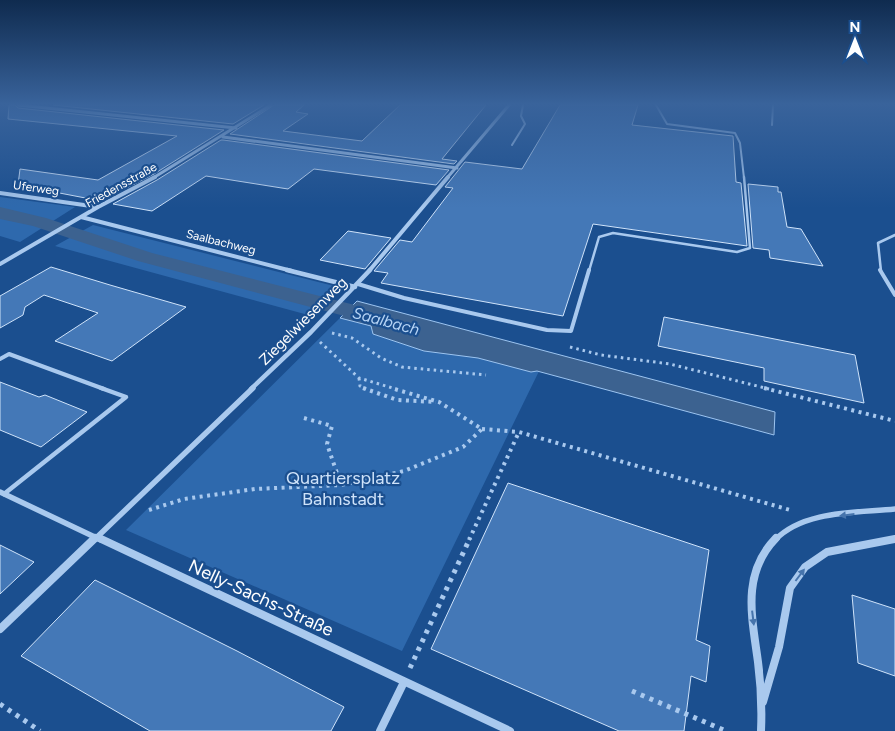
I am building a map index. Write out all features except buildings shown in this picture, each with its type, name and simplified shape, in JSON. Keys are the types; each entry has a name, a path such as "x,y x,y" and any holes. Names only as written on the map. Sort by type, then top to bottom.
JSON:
{"street":[{"name":"Friedensstraße","path":"0,264 98,207 147,182 218,139"},
{"path":"238,139 457,168"},
{"name":"Ziegelwiesenweg","path":"0,629 98,538 324,319 355,287 481,139"},
{"name":"Uferweg","path":"0,193 98,207"},
{"name":"Saalbachweg","path":"81,217 355,287"},
{"name":"Nelly-Sachs-Straße","path":"2,493 510,731"},
{"path":"761,731 762,704 750,598 756,568 764,552 779,535 797,525 819,519 895,509"},
{"path":"762,704 779,648 790,588 806,567 827,552 855,544 895,539"},
{"path":"380,731 404,682"}],"lane":[{"path":"512,145 516,139"},
{"path":"355,287 546,330 571,331 599,237 613,234 737,252 750,248 750,218 738,139"},
{"path":"895,235 878,243 880,269 895,295"},
{"path":"0,359 9,354 126,397 2,493"}],"path":[{"path":"311,332 332,333 352,338 381,358 402,367 486,375"},
{"path":"311,332 335,358 360,378 439,402 482,429 519,432 819,519"},
{"path":"563,345 601,355 670,364 895,421"},
{"path":"360,378 360,386 375,394 401,402 439,402"},
{"path":"304,418 332,426 327,444 341,485"},
{"path":"146,511 184,499 255,489 341,485 404,471 463,447 482,429"},
{"path":"404,682 519,432"},
{"path":"632,691 726,731"},
{"path":"0,704 40,731"}],"green space":[{"path":"0,197 75,207 20,242 0,236"},
{"path":"93,225 342,288 312,316 55,246"},
{"name":"Quartiersplatz Bahnstadt","path":"348,310 544,361 402,651 126,530"}],"water":[{"path":"357,301 775,412 774,435 537,371 531,372 478,358 424,351 373,334 371,326 340,318"}],"waterway":[{"name":"Saalbach","path":"0,213 39,222 145,257 382,319"}]}
